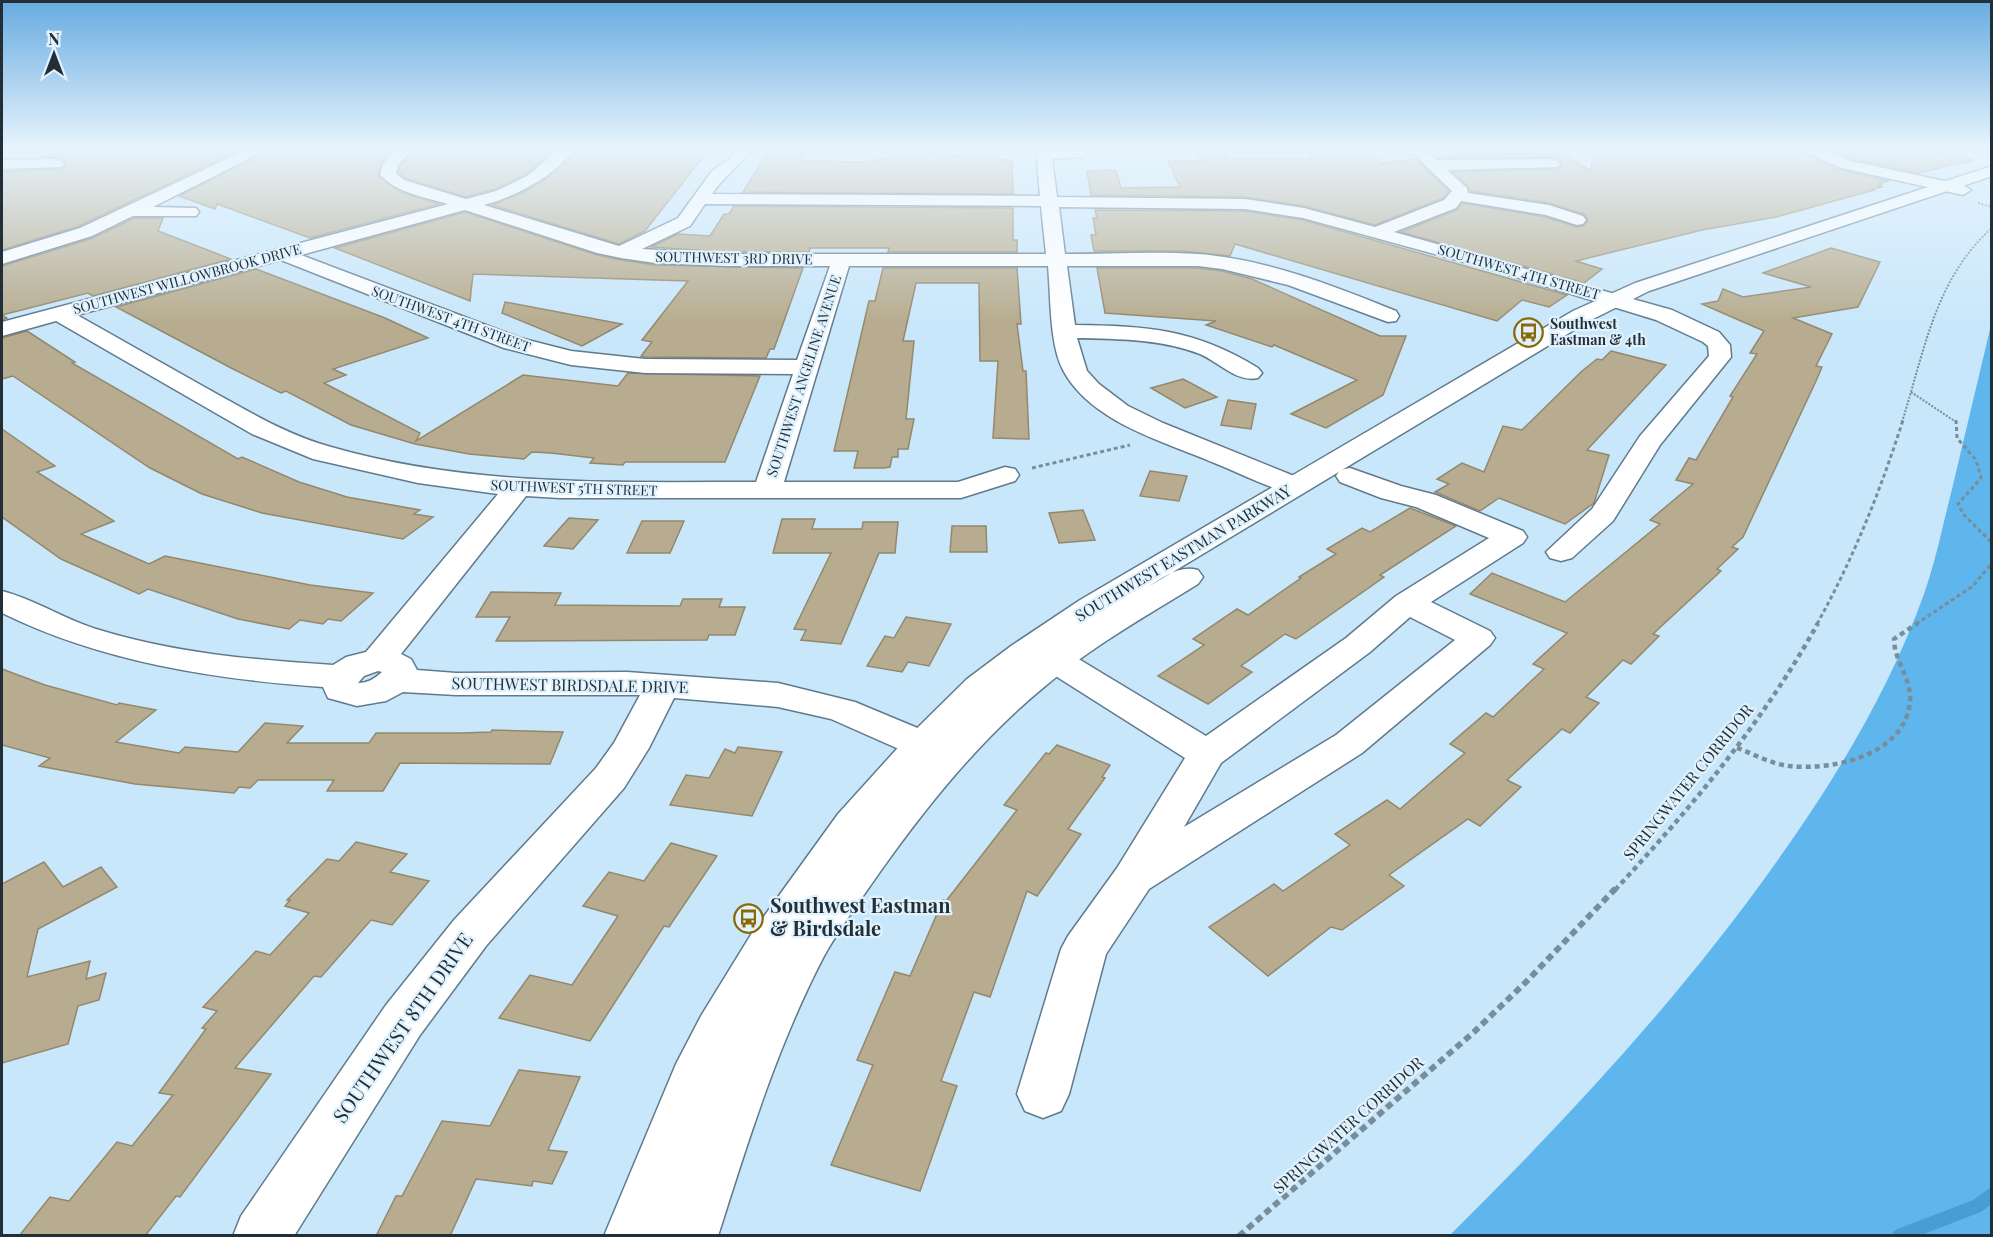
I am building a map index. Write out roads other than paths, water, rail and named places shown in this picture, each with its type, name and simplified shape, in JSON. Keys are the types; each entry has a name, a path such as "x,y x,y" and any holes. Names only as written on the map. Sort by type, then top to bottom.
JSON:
{"street":[{"path":"2,258 70,238 144,206"},
{"name":"SOUTHWEST 3RD DRIVE","path":"465,206 584,244 621,252 698,260 1176,260 1221,263 1261,272 1331,294 1388,316"},
{"name":"SOUTHWEST WILLOWBROOK DRIVE","path":"2,329 465,206"},
{"path":"621,252 684,222 697,206"},
{"path":"1050,206 1065,332 1072,365 1094,393 1127,414 1173,436 1294,486"},
{"name":"SOUTHWEST 4TH STREET","path":"1254,206 1266,206 1378,232 1623,303 1702,331 1719,345 1720,357 1649,442 1603,515 1561,552"},
{"path":"1378,232 1446,206"},
{"path":"1521,206 1549,210 1578,220"},
{"name":"SOUTHWEST EASTMAN PARKWAY","path":"689,1236 746,1078 802,955 834,903 899,813 936,749 982,685 1045,637 1581,316 1684,284 1904,206"},
{"path":"131,212 190,212"},
{"name":"SOUTHWEST 4TH STREET","path":"282,254 512,344 571,358 645,366 806,367"},
{"name":"SOUTHWEST ANGELINE AVENUE","path":"767,491 841,260"},
{"name":"SOUTHWEST EASTMAN PARKWAY","path":"632,1236 688,1094 718,1032 788,911 832,851 936,749 996,710 1055,660 1623,303"},
{"name":"SOUTHWEST 5TH STREET","path":"59,314 261,429 322,453 369,466 439,479 518,488 634,491 961,490 1005,476"},
{"path":"1065,332 1119,332 1169,337 1212,351 1250,373"},
{"path":"1043,1094 1084,949 1131,880 1207,754 1358,645 1407,603 1512,537 1426,501 1391,492 1363,468 1346,472 1347,466 1382,443 1393,427"},
{"path":"387,670 518,488"},
{"name":"SOUTHWEST BIRDSDALE DRIVE","path":"2,601 60,628 144,654 259,672 341,677 359,665 456,684 663,685 747,692 807,701 842,710 936,749"},
{"path":"1131,880 1349,744 1478,638 1407,603"},
{"path":"1055,660 1207,754"},
{"name":"SOUTHWEST 8TH DRIVE","path":"261,1236 403,1020 470,933 610,778 636,738 663,685"}],"waterway":[{"path":"1899,1236 1977,1206 1992,1195"}],"place":[{"name":"Southwest Eastman & 4th","path":"1529,332"},
{"name":"Southwest Eastman & Birdsdale","path":"749,918"}]}
